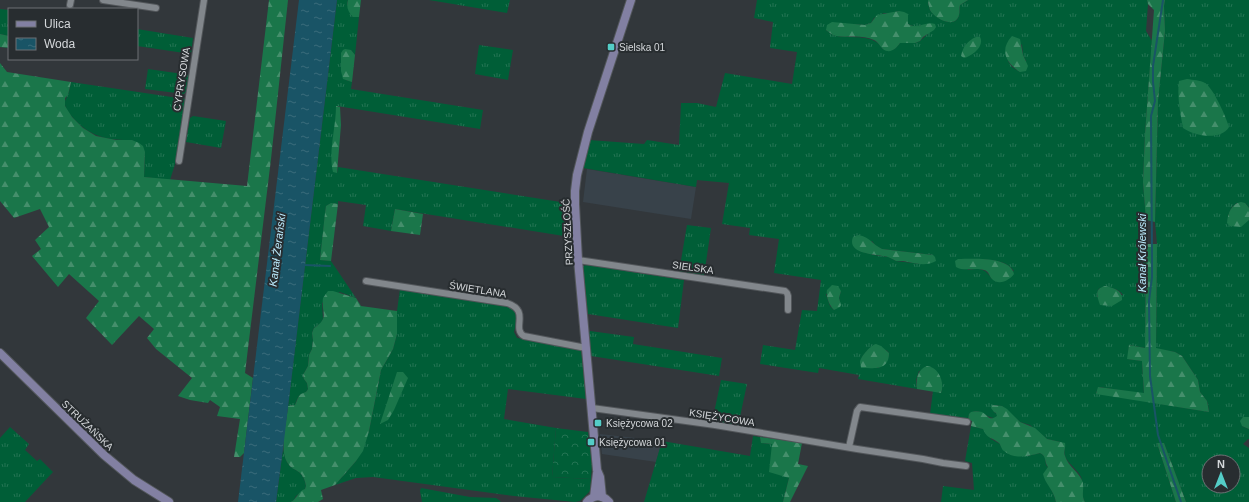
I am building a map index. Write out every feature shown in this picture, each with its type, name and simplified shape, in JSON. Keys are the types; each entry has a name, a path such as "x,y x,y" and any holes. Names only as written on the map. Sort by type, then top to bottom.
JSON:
{"street":[{"path":"103,0 156,8"},
{"name":"CYPRYSOWA","path":"179,161 204,0"},
{"name":"PRZYSZŁOŚĆ","path":"601,498 595,477 597,470 578,260 575,204 577,175 588,132 632,0"},
{"name":"SIELSKA","path":"578,260 784,291 788,296 788,310"},
{"name":"ŚWIETLANA","path":"366,281 507,303 515,306 519,311 520,332 524,336 586,348"},
{"name":"STRUŻAŃSKA","path":"0,353 104,455 134,480 169,502"},
{"path":"849,447 857,411 860,407 968,422"},
{"name":"KSIĘŻYCOWA","path":"592,408 715,425 966,466"},
{"path":"587,502 601,498"}],"shaded area":[{"path":"587,169 696,187 691,219 583,202"},
{"path":"600,434 662,441 656,462 602,454"}],"green space":[{"path":"269,0 288,0 271,159 245,373 253,378 244,453 240,457 234,457 240,419 217,416 220,407 210,400 208,403 178,396 192,378 156,349 147,338 154,329 139,316 112,345 86,318 99,301 69,274 58,287 32,256 41,249 35,240 49,227 40,209 14,218 0,201 0,63 7,72 71,82 68,95 65,98 65,106 72,117 83,128 96,136 116,140 132,140 143,146 145,152 144,177 247,186"},
{"path":"337,0 348,0 347,4 353,17 359,17 355,55 351,50 341,53 341,64 346,80 352,82 351,89 483,110 480,129 337,106 334,137 337,173 338,167 567,203 570,237 395,209 391,231 363,226 366,205 338,201 338,204 327,205 320,260 331,261 356,298 340,292 322,303 323,319 321,323 314,328 312,333 312,349 309,355 308,366 303,375 308,389 299,396 295,405 288,406"},
{"path":"348,0 361,0 359,17 353,17 350,13 347,7"},
{"path":"429,0 510,0 507,13"},
{"path":"757,0 928,0 930,10 936,16 945,21 953,22 957,19 960,5 968,0 1147,0 1146,31 1152,41 1143,182 1146,220 1145,348 1129,345 1128,359 1142,361 1144,394 1099,387 1096,393 1209,412 1207,401 1200,392 1198,380 1182,356 1175,352 1156,349 1157,244 1155,222 1158,101 1165,31 1164,6 1165,0 1249,0 1249,208 1245,203 1237,203 1232,207 1228,216 1249,220 1249,417 1243,417 1242,426 1249,429 1249,439 1243,444 1249,448 1249,502 1186,502 1164,443 1157,443 1176,502 1085,502 1081,477 1067,460 1064,452 1065,447 1060,442 1047,439 1030,425 1020,422 1002,406 992,405 994,412 997,414 995,418 991,418 976,411 969,414 968,420 930,414 933,391 941,393 942,386 939,375 919,371 916,380 917,389 858,379 859,375 819,368 818,373 760,364 763,345 795,350 802,310 817,311 821,280 774,273 779,239 749,235 750,228 722,224 729,183 697,180 696,187 583,168 589,140 644,144 647,140 679,145 681,103 697,103 716,107 725,73 792,84 797,52 770,48 773,22 754,18","holes":["899,11 908,20 908,24 912,26 922,25 928,34 920,41 915,43 900,43 893,50 889,50 883,49 879,44 868,39 837,36 826,30 849,24 865,25 871,23 874,18 884,13","1022,44 1023,55 1026,61 1020,72 1012,67 1008,61","872,241 876,246 882,249 933,255 921,264 896,261 889,257 860,251","964,259 998,261 1009,266 1014,271 992,279 982,270 968,270","1100,288 1116,289 1123,295 1097,297 1098,290","841,291 839,298 840,302 834,310 830,306 826,294","869,349 886,350 889,353 889,356 878,368 872,368 862,357"]},
{"path":"928,0 968,0 960,5 957,19 953,22 949,22 940,19 932,13"},
{"path":"1147,0 1165,0 1165,31 1158,101 1155,222 1146,220 1143,182 1154,10 1148,4"},
{"path":"0,9 8,10 8,36 0,34"},
{"path":"899,11 908,14 908,24 912,26 931,23 935,24 936,27 920,41 915,43 900,43 891,51 885,51 876,41 869,38 836,36 826,30 827,25 832,22 865,25 871,23 877,15"},
{"path":"138,29 193,38 191,54 138,46"},
{"path":"0,34 8,36 8,48 0,47"},
{"path":"1012,36 1020,39 1023,55 1028,66 1026,71 1020,72 1011,65 1006,56 1006,46"},
{"path":"980,37 981,40 981,44 977,50 967,57 964,58 961,56 966,45 970,40"},
{"path":"479,45 513,50 508,80 475,74"},
{"path":"345,49 351,50 355,55 352,82 343,79 341,71 341,53"},
{"path":"148,69 190,75 187,90 184,94 145,89"},
{"path":"1187,79 1203,82 1212,91 1229,127 1225,131 1214,136 1207,136 1188,131 1183,128 1178,87 1179,81"},
{"path":"71,82 185,99 176,161 170,180 144,177 145,152 132,140 101,137 81,126 68,111 65,103"},
{"path":"336,106 340,107 341,125 337,173 333,172 331,156"},
{"path":"193,116 226,121 221,148 186,142 190,118"},
{"path":"1241,202 1245,203 1249,208 1249,220 1241,227 1230,226 1227,223 1229,212 1232,207"},
{"path":"331,203 338,204 331,261 320,260 326,206"},
{"path":"395,209 423,214 420,235 391,231"},
{"path":"687,225 711,228 704,276 679,272"},
{"path":"859,235 882,249 933,255 936,261 928,264 920,264 896,261 888,257 864,253 854,247 852,243 853,237"},
{"path":"1146,244 1157,244 1156,348 1175,352 1182,356 1198,380 1200,392 1207,401 1209,412 1096,394 1098,387 1144,393 1142,361 1127,359 1129,345 1145,348"},
{"path":"958,259 998,261 1011,268 1014,274 1007,280 998,282 992,279 986,271 956,267 955,261"},
{"path":"587,265 684,280 678,328 588,314 583,266"},
{"path":"832,285 838,286 841,291 839,298 841,305 834,310 827,298 827,290"},
{"path":"1105,286 1119,292 1122,300 1112,306 1100,305 1097,293 1099,289"},
{"path":"400,289 507,306 514,310 517,316 514,332 517,338 581,349 586,399 508,389 504,419 556,428 552,477 591,479 590,491 580,501 575,502 514,496 373,477 356,478 335,485 356,461 369,431 381,370 393,349 397,334 397,311"},
{"path":"328,291 333,291 356,298 361,306 397,311 397,334 393,349 381,370 369,431 363,451 335,485 321,490 323,499 318,502 291,502 301,491 305,489 306,486 305,480 301,473 290,466 285,456 284,435 288,406 295,405 298,397 308,389 303,375 308,366 309,355 312,349 312,333 314,328 322,321 324,315 323,298"},
{"path":"590,331 634,337 633,344 722,358 719,376 591,356"},
{"path":"876,344 881,346 889,353 886,363 884,366 876,368 861,368 860,362 862,357"},
{"path":"927,366 938,372 942,385 941,393 917,389 919,372"},
{"path":"397,372 403,372 408,378 388,420 380,424"},
{"path":"721,380 747,384 738,426 712,422"},
{"path":"992,405 1002,406 1007,409 1020,422 1035,428 1047,439 1065,443 1064,454 1083,483 1083,495 1085,502 1056,502 1043,474 1048,467 1045,457 1042,454 1012,456 1003,450 997,441 988,437 983,429 971,426 972,421 968,420 971,412 982,412 990,418 997,416 991,408"},
{"path":"1243,417 1249,417 1249,429 1242,426 1240,421"},
{"path":"971,426 983,429 991,439 1000,444 1002,448 1012,455 1027,456 1040,453 1042,454 1045,457 1046,465 1048,467 1046,477 1047,481 1056,502 941,502 943,486 974,490 972,463 965,461"},
{"path":"10,427 29,444 25,450 37,461 40,459 53,472 25,502 0,502 0,438"},
{"path":"556,428 588,432 592,463 591,479 552,477"},
{"path":"753,436 760,437 761,443 772,444 789,478 783,502 644,502 662,441 750,456"},
{"path":"760,437 802,443 798,464 808,466 790,502 783,502 789,478 769,472 772,444 761,443"},
{"path":"1157,443 1164,443 1186,502 1176,502"},
{"path":"283,449 287,462 292,468 303,476 306,486 305,489 291,502 276,502"},
{"path":"421,488 470,497 496,498 501,502 422,502 420,491"}],"water":[{"name":"Kanał Żerański","path":"299,0 337,0 283,449 276,502 238,502"}],"waterway":[{"name":"Kanał Królewski","path":"1163,0 1153,66 1155,101 1151,116 1152,277 1149,301 1150,376 1158,435 1181,502"},
{"path":"303,265 330,266"}],"place":[{"name":"Sielska 01","path":"611,47"},
{"name":"Księżycowa 02","path":"598,423"},
{"name":"Księżycowa 01","path":"591,442"}]}
